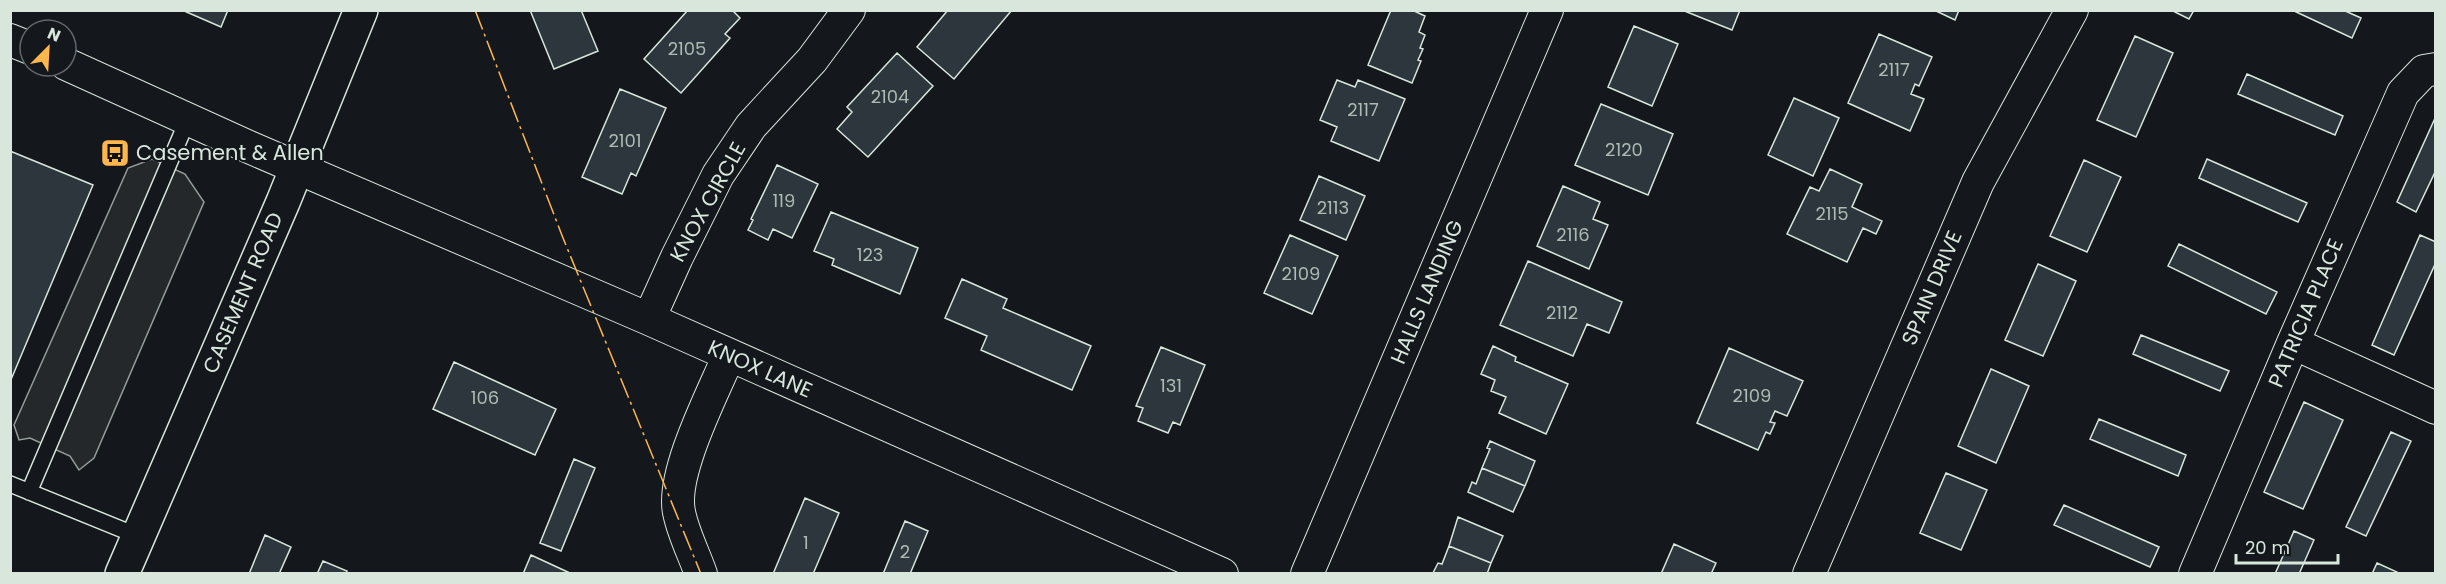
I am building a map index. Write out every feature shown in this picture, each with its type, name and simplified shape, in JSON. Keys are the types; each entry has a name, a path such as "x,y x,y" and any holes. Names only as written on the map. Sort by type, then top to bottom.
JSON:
{"street":[{"name":"CASEMENT ROAD","path":"122,573 361,10"},
{"name":"KNOX CIRCLE","path":"650,319 677,257 718,175 751,126 812,60 849,10"},
{"name":"HALLS LANDING","path":"1307,573 1547,10"},
{"name":"SPAIN DRIVE","path":"1809,573 1978,182 2072,10"},
{"name":"KNOX LANE","path":"78,69 650,319 1222,573"},
{"name":"PATRICIA PLACE","path":"2195,573 2403,93 2424,71 2436,69"},
{"path":"2293,343 2436,408"},
{"path":"701,573 678,511 680,483 689,451 729,355"}],"lane":[{"path":"29,492 188,119"},
{"path":"10,484 138,536"}],"shaded area":[{"path":"152,159 185,174 204,202 94,458 79,470 70,456 30,438 19,440 14,425 128,168"}],"building":[{"path":"182,10 228,10 221,27"},
{"path":"530,10 581,10 598,51 554,69"},
{"path":"688,10 732,10 740,18 725,34 730,38 681,93 644,59"},
{"path":"948,10 1012,10 954,79 917,47"},
{"path":"1391,10 1412,10 1425,16 1419,32 1425,35 1420,48 1423,49 1418,60 1421,61 1412,83 1368,65"},
{"path":"1682,10 1740,10 1732,30"},
{"path":"1934,10 1959,10 1955,20"},
{"path":"2171,10 2194,10 2189,19"},
{"path":"2292,10 2343,10 2361,18 2352,38"},
{"path":"1634,26 1678,44 1652,106 1608,87"},
{"path":"1879,34 1932,57 1919,86 1915,84 1911,94 1924,99 1910,131 1848,103"},
{"path":"2135,36 2173,53 2136,137 2097,120"},
{"path":"897,53 933,86 868,157 837,129 852,112 847,107"},
{"path":"2247,74 2343,116 2335,135 2238,94"},
{"path":"1337,80 1355,87 1358,80 1405,99 1379,161 1331,141 1337,127 1320,120"},
{"path":"620,89 666,108 636,176 631,173 622,194 582,177"},
{"path":"1794,98 1839,118 1813,176 1768,155"},
{"path":"1601,104 1673,134 1648,195 1575,165"},
{"path":"2436,116 2436,170 2416,212 2397,202"},
{"path":"10,151 93,185 10,382"},
{"path":"2207,159 2307,203 2298,222 2199,178"},
{"path":"2084,160 2121,177 2087,252 2050,236"},
{"path":"777,165 818,184 792,238 773,229 768,240 748,230"},
{"path":"1830,169 1862,184 1852,207 1882,221 1876,234 1863,228 1847,262 1787,234 1810,187 1819,191"},
{"path":"1319,176 1365,196 1346,240 1300,220"},
{"path":"1563,186 1600,202 1593,219 1608,225 1589,269 1537,246"},
{"path":"831,212 918,248 900,294 832,265 834,259 814,251"},
{"path":"1290,235 1338,256 1312,314 1264,293"},
{"path":"2420,235 2436,242 2436,262 2394,355 2372,345"},
{"path":"2179,244 2277,292 2266,314 2168,266"},
{"path":"1528,261 1622,302 1609,333 1587,324 1573,356 1500,325"},
{"path":"2038,264 2076,281 2043,356 2005,340"},
{"path":"962,279 1007,299 1003,308 1091,346 1072,390 981,350 987,336 945,318"},
{"path":"2141,335 2229,371 2220,391 2133,354"},
{"path":"1493,346 1516,357 1515,361 1568,384 1546,434 1499,413 1506,397 1491,391 1495,380 1481,374"},
{"path":"1161,347 1205,365 1180,425 1173,422 1168,433 1138,421 1143,408 1136,406"},
{"path":"1729,348 1803,381 1787,416 1775,411 1770,422 1775,423 1770,434 1766,432 1758,450 1697,423"},
{"path":"454,362 556,409 535,455 433,409"},
{"path":"1991,369 2029,386 1996,463 1958,446"},
{"path":"2304,402 2343,420 2303,509 2264,492"},
{"path":"2099,419 2186,455 2178,476 2090,439"},
{"path":"2391,432 2411,441 2366,536 2346,527"},
{"path":"1490,441 1535,461 1525,486 1482,468 1490,449 1487,448"},
{"path":"574,459 595,468 561,551 540,543"},
{"path":"1482,468 1525,486 1513,512 1468,492 1472,482 1476,484"},
{"path":"1946,473 1987,490 1961,550 1920,533"},
{"path":"805,498 839,513 813,574 773,574"},
{"path":"2064,505 2159,547 2150,567 2054,525"},
{"path":"1458,517 1503,536 1491,563 1449,546"},
{"path":"905,521 928,531 910,574 883,574"},
{"path":"2294,531 2314,540 2299,574 2275,574"},
{"path":"265,535 291,547 279,574 249,574"},
{"path":"1674,544 1716,563 1711,574 1661,574"},
{"path":"1449,546 1491,563 1487,574 1433,573 1438,563 1442,564"},
{"path":"531,555 572,574 523,574"},
{"path":"323,561 347,571 345,574 317,574"},
{"path":"2377,563 2397,572 2396,574 2372,574"}],"power":[{"path":"475,10 563,238 701,574"}],"place":[{"name":"Casement & Allen","path":"115,153"}]}
